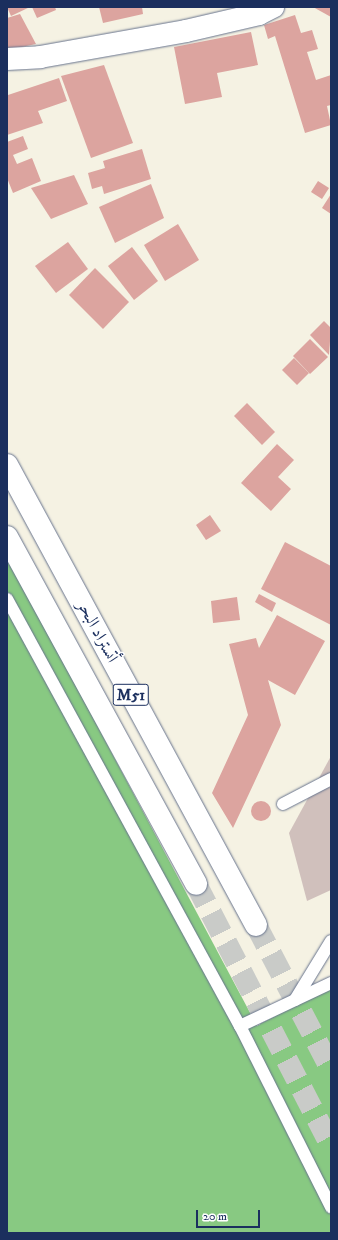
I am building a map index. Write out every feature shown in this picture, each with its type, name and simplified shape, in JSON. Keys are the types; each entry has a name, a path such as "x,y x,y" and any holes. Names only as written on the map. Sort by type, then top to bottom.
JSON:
{"main road":[{"path":"7,59 40,57 186,31 259,14 273,7"},
{"name":"أتستراد البحر","path":"7,465 256,925"},
{"name":"أتستراد البحر","path":"7,537 196,884"}],"lane":[{"path":"7,600 240,1026 331,1207"},
{"path":"283,804 331,779"},
{"path":"295,1000 331,941"},
{"path":"240,1026 331,983"}],"shaded area":[{"path":"331,756 331,890 307,901 289,833"}],"green space":[{"path":"7,556 255,1022 331,987 331,1233 7,1233"}],"building":[{"path":"7,7 30,7 11,16"},
{"path":"32,7 55,7 56,10 37,18"},
{"path":"99,7 142,7 143,14 103,23"},
{"path":"313,7 331,7 331,17"},
{"path":"20,14 36,44 7,50 7,18"},
{"path":"295,15 301,33 312,30 318,49 307,52 316,80 331,75 331,105 327,106 331,125 305,133 275,36 268,39 264,25"},
{"path":"251,32 258,65 217,73 222,97 185,104 174,47"},
{"path":"104,65 133,143 91,158 61,76"},
{"path":"59,78 67,101 38,111 43,123 7,135 7,92 8,95"},
{"path":"23,136 28,149 13,155 17,164 32,158 41,181 13,193 7,178 7,142"},
{"path":"142,149 151,179 104,194 102,186 92,189 88,173 105,168 103,161"},
{"path":"74,175 88,204 51,219 31,188"},
{"path":"318,181 329,188 322,199 311,192"},
{"path":"151,184 164,218 115,243 99,207"},
{"path":"331,194 331,214 322,208"},
{"path":"178,224 199,260 165,281 144,245"},
{"path":"68,242 88,269 56,293 35,266"},
{"path":"132,247 158,281 134,300 108,266"},
{"path":"95,268 129,302 103,329 69,295"},
{"path":"324,321 331,328 329,355 310,335"},
{"path":"310,339 328,357 310,374 293,356"},
{"path":"294,358 309,373 297,385 282,370"},
{"path":"247,403 275,432 262,445 234,416"},
{"path":"277,444 294,460 278,477 291,489 271,511 241,483"},
{"path":"210,515 221,531 206,540 196,525"},
{"path":"285,542 331,566 331,625 261,589"},
{"path":"259,594 276,603 272,612 255,602"},
{"path":"237,597 240,620 213,623 211,601"},
{"path":"277,615 325,641 295,695 268,680 281,725 233,828 212,793 248,715 229,644 256,638 259,648"},
{"path":"257,801 265,801 271,807 271,815 265,821 257,821 251,815 251,807"}],"tunnel":[{"path":"196,884 331,1145"},
{"path":"256,925 331,1069"}]}
